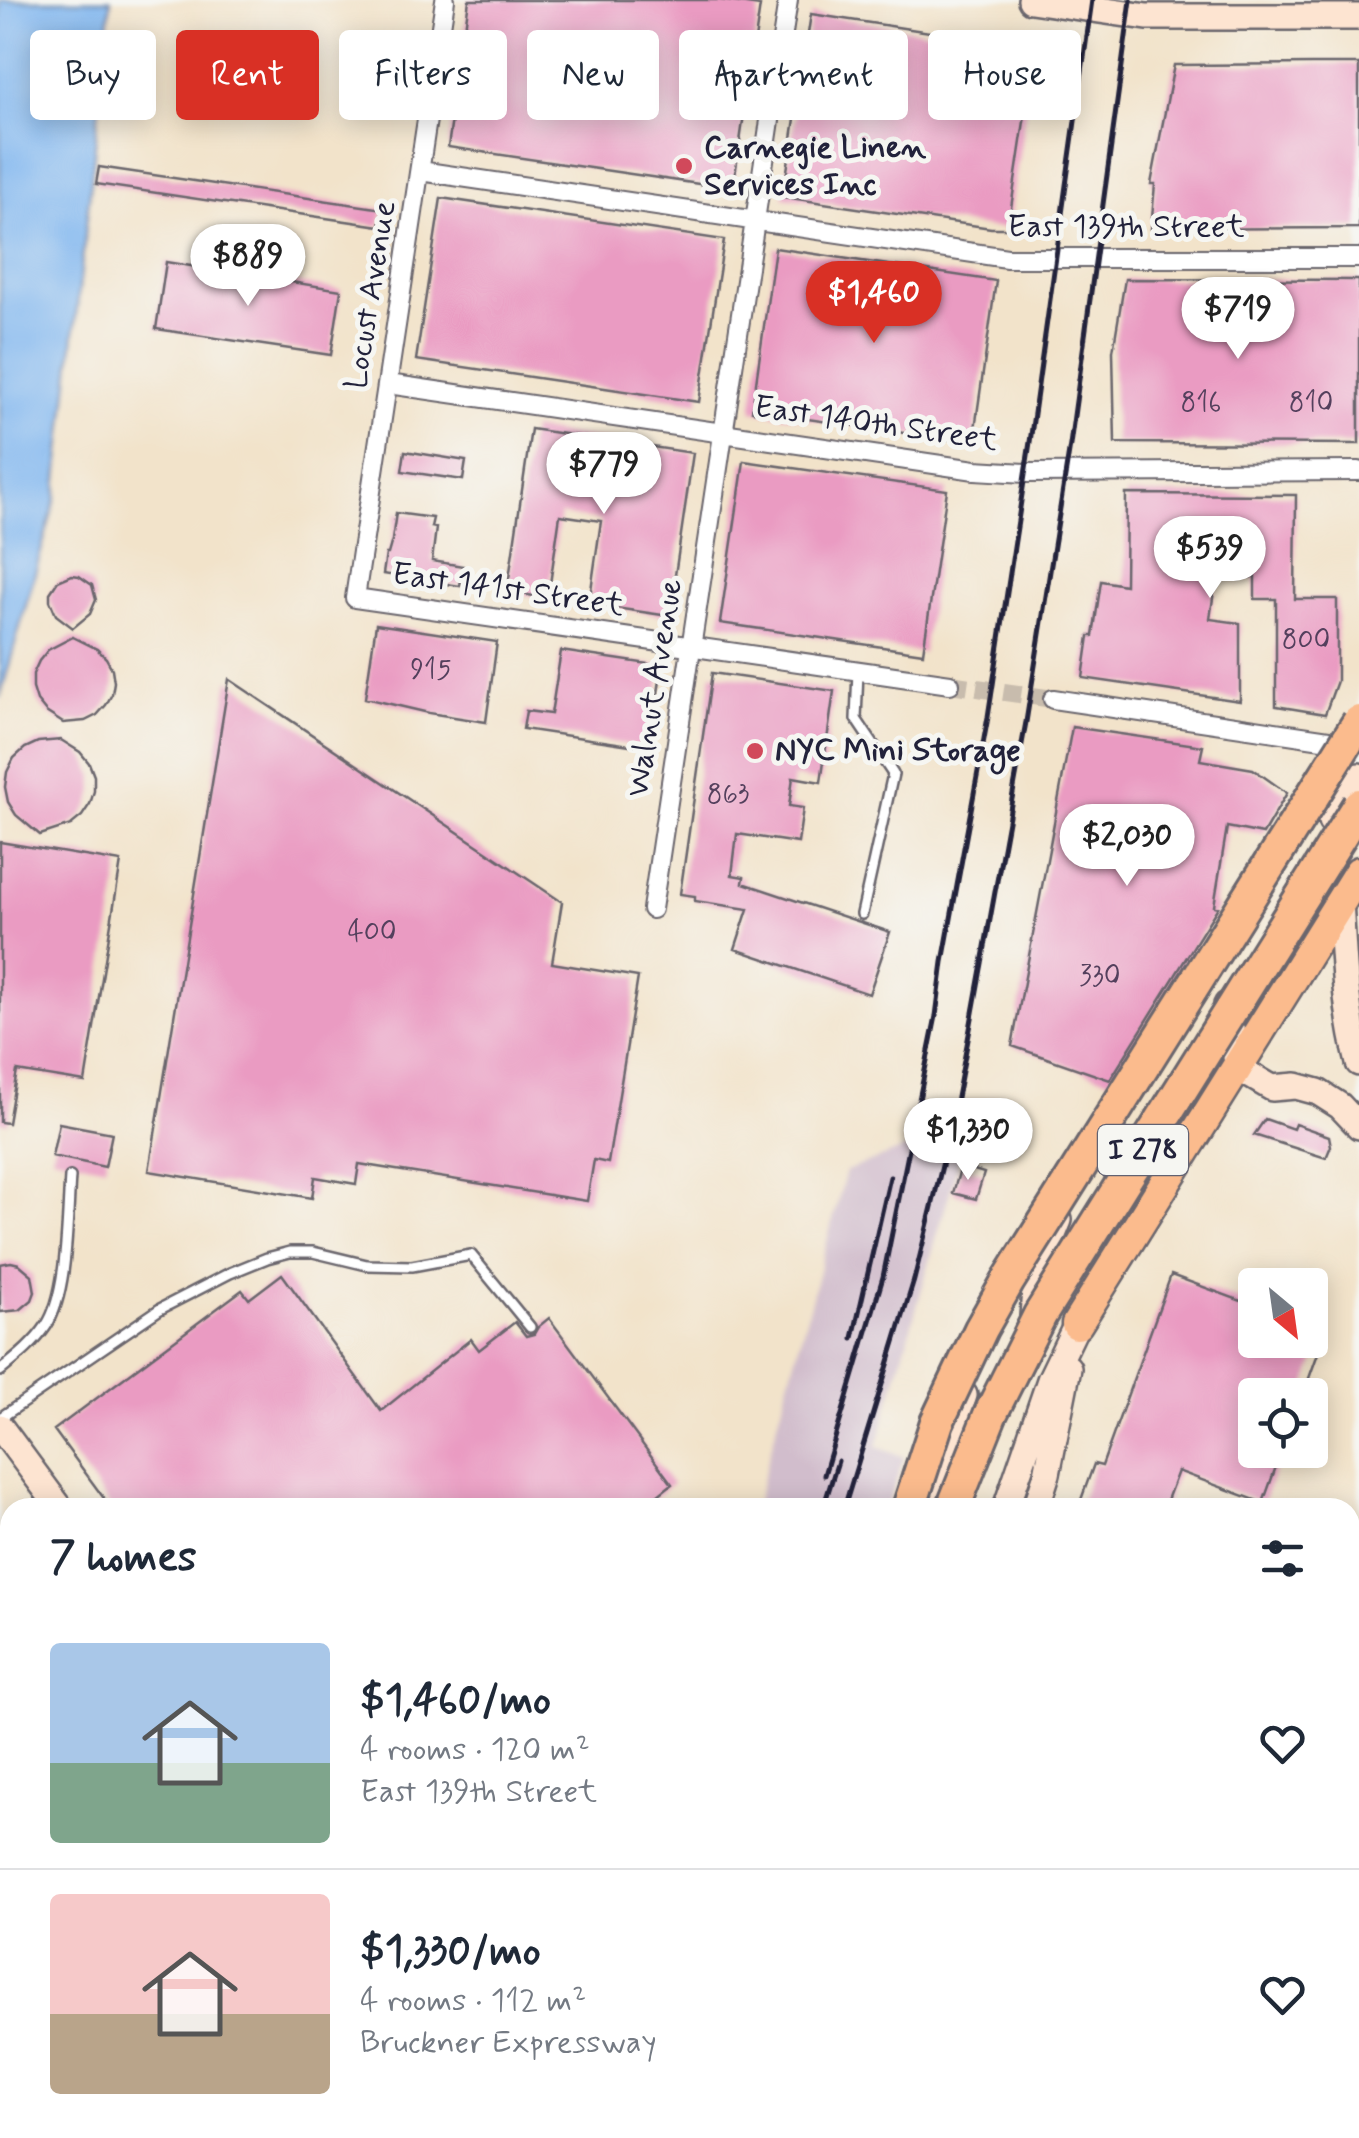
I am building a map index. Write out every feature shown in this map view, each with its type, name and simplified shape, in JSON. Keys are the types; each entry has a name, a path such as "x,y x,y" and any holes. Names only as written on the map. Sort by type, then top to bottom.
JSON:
{"highway":[{"name":"I 278","path":"912,1498 937,1422 1008,1281 1355,737"},
{"name":"I 278","path":"957,1498 990,1415 1040,1314 1359,805"}],"main road":[{"path":"1031,0 1146,17 1201,9 1359,17"},
{"path":"931,1498 970,1377 1002,1312 1320,803 1355,737 1359,707"},
{"path":"973,1498 1033,1316 1065,1247 1359,776"},
{"path":"1009,1498 1050,1380 1078,1324 1359,872"},
{"path":"1340,900 1348,1014 1359,1063"},
{"path":"1224,991 1238,1068 1272,1088 1296,1086 1318,1092 1330,1098 1359,1126"},
{"path":"1033,1316 1036,1276 1063,1210"},
{"path":"1039,1498 1078,1324"},
{"path":"0,1426 53,1498"}],"street":[{"name":"Locust Avenue","path":"355,598 445,0"},
{"name":"Walnut Avenue","path":"652,909 788,0"},
{"name":"East 139th Street","path":"420,171 1006,258 1359,258"},
{"name":"East 140th Street","path":"388,384 1000,472 1359,471"},
{"name":"East 141st Street","path":"355,598 950,684"},
{"path":"1053,699 1355,737"}],"lane":[{"path":"858,670 856,719 892,774 862,914"},
{"path":"0,1371 22,1354 46,1326 54,1308 62,1273 70,1177"},
{"path":"0,1418 160,1309 230,1273 290,1252 313,1252 367,1265 412,1266 471,1255 530,1327"}],"shaded area":[{"path":"979,1121 966,1135 877,1446 904,1457 890,1498 757,1498 846,1171"}],"water":[{"path":"0,0 111,0 108,30 30,30 30,120 98,120 56,498 0,698"}],"building":[{"path":"469,0 719,0 760,6 756,30 679,30 679,120 743,120 733,189 448,147 452,120 507,120 507,30 465,30"},
{"path":"811,14 928,32 928,120 1024,120 1008,228 783,197 795,120 908,120 908,30 809,30"},
{"path":"1359,64 1359,228 1151,229 1155,184 1151,184 1174,65"},
{"path":"99,167 383,209 380,226 96,184"},
{"path":"441,198 724,240 699,402 416,360"},
{"path":"775,248 996,281 973,443 752,411"},
{"path":"166,262 341,290 331,355 156,329"},
{"path":"1125,279 1359,280 1359,444 1115,443 1113,351"},
{"path":"531,429 693,453 669,616 589,604 601,521 560,515 548,598 507,592"},
{"path":"405,451 466,461 463,480 402,471"},
{"path":"744,461 947,490 923,653 720,623"},
{"path":"1126,494 1296,495 1295,599 1337,599 1337,681 1325,714 1276,706 1276,599 1255,599 1255,577 1216,577 1210,619 1240,623 1240,701 1083,678 1101,581 1125,585"},
{"path":"396,513 433,518 431,527 436,528 432,561 463,566 460,586 383,574"},
{"path":"72,575 92,585 96,600 90,614 73,628 56,615 50,601 58,581"},
{"path":"376,624 497,642 486,722 365,698"},
{"path":"73,637 106,658 114,682 112,694 97,715 85,721 63,723 37,701 33,674 48,650"},
{"path":"561,651 662,666 650,748 523,729 526,711 551,714"},
{"path":"712,673 834,691 821,782 793,777 789,806 803,808 798,843 737,834 732,875 744,877 743,883 890,932 869,994 735,949 748,909 695,901 695,896 680,894"},
{"path":"229,679 562,902 552,963 638,977 608,1163 594,1160 587,1201 359,1164 356,1184 315,1177 312,1198 149,1171"},
{"path":"1072,727 1203,746 1200,760 1253,769 1287,793 1263,834 1227,827 1214,906 1218,907 1110,1080 1012,1046"},
{"path":"61,740 89,763 94,791 82,816 71,825 40,835 16,815 8,802 7,772 25,748 38,742"},
{"path":"0,842 121,862 85,1082 17,1071 8,1123 0,1122"},
{"path":"1265,1119 1329,1136 1331,1146 1326,1158 1254,1135"},
{"path":"59,1123 112,1133 105,1167 52,1156"},
{"path":"961,1166 984,1173 976,1199 953,1193"},
{"path":"11,1262 32,1275 35,1292 20,1310 0,1312 0,1264"},
{"path":"282,1274 381,1411 471,1339 479,1350 515,1322 526,1336 534,1334 549,1318 672,1484 654,1498 104,1498 54,1430 242,1290 249,1299"},
{"path":"1171,1275 1238,1300 1238,1358 1316,1358 1309,1378 1238,1378 1238,1468 1276,1468 1265,1498 1250,1498 1178,1471 1168,1498 1082,1498 1094,1464 1102,1466"}],"tunnel":[{"path":"950,684 1053,699"}],"railway":[{"path":"824,1475 883,1277 936,1016 988,717 1092,0"},
{"path":"847,1498 914,1280 951,1129 1026,722 1070,445 1131,0"},
{"path":"853,1338 890,1177"},
{"path":"826,1498 838,1461"}],"place":[{"name":"Carnegie Linen Services Inc","path":"684,166"},
{"name":"NYC Mini Storage","path":"755,751"}]}
